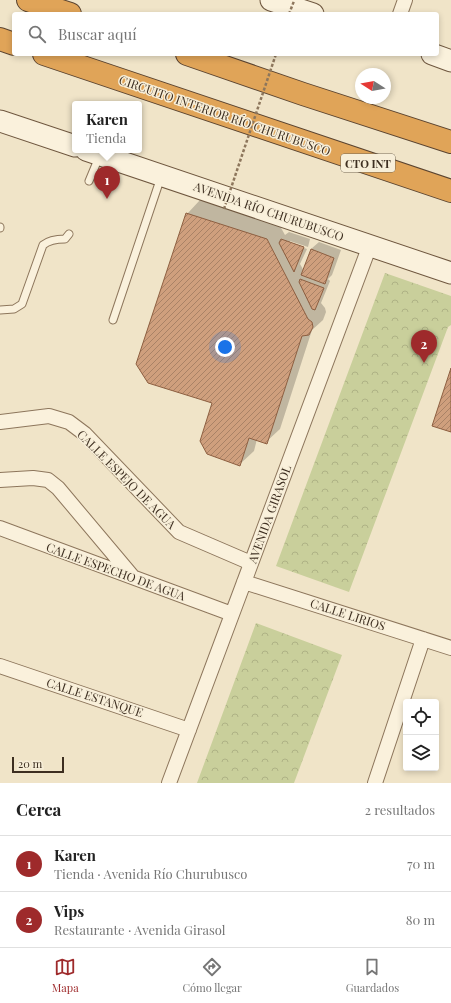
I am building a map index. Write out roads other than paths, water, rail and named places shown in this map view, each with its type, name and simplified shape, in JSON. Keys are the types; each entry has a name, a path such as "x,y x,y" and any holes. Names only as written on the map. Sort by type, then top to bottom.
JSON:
{"highway":[{"path":"28,0 64,12"},
{"path":"0,39 12,43"},
{"name":"CIRCUITO INTERIOR RÍO CHURUBUSCO","path":"50,56 451,191"},
{"path":"194,56 303,94 451,142"},
{"path":"417,130 451,134"},
{"path":"405,176 451,206"}],"main road":[{"path":"271,0 307,12"},
{"path":"437,56 451,61"},
{"path":"0,121 72,145"},
{"name":"AVENIDA RÍO CHURUBUSCO","path":"96,153 451,273"}],"street":[{"path":"401,12 405,0"},
{"name":"AVENIDA GIRASOL","path":"169,783 370,245"},
{"name":"CALLE ESPEJO DE AGUA","path":"0,422 49,416 69,422 85,434 179,532 251,563"},
{"path":"0,480 33,478 48,480 58,488 133,577"},
{"name":"CALLE ESPECHO DE AGUA","path":"0,528 232,614"},
{"name":"CALLE LIRIOS","path":"244,582 451,648"},
{"path":"375,783 423,639"},
{"name":"CALLE ESTANQUE","path":"0,666 189,730"}],"lane":[{"path":"89,181 93,153"},
{"path":"113,320 162,175"},
{"path":"0,310 14,309 22,304 43,246 47,242 57,239 66,239 69,234"}],"place":[{"name":"Karen","path":"107,199"},
{"name":"Vips","path":"424,363"}]}
